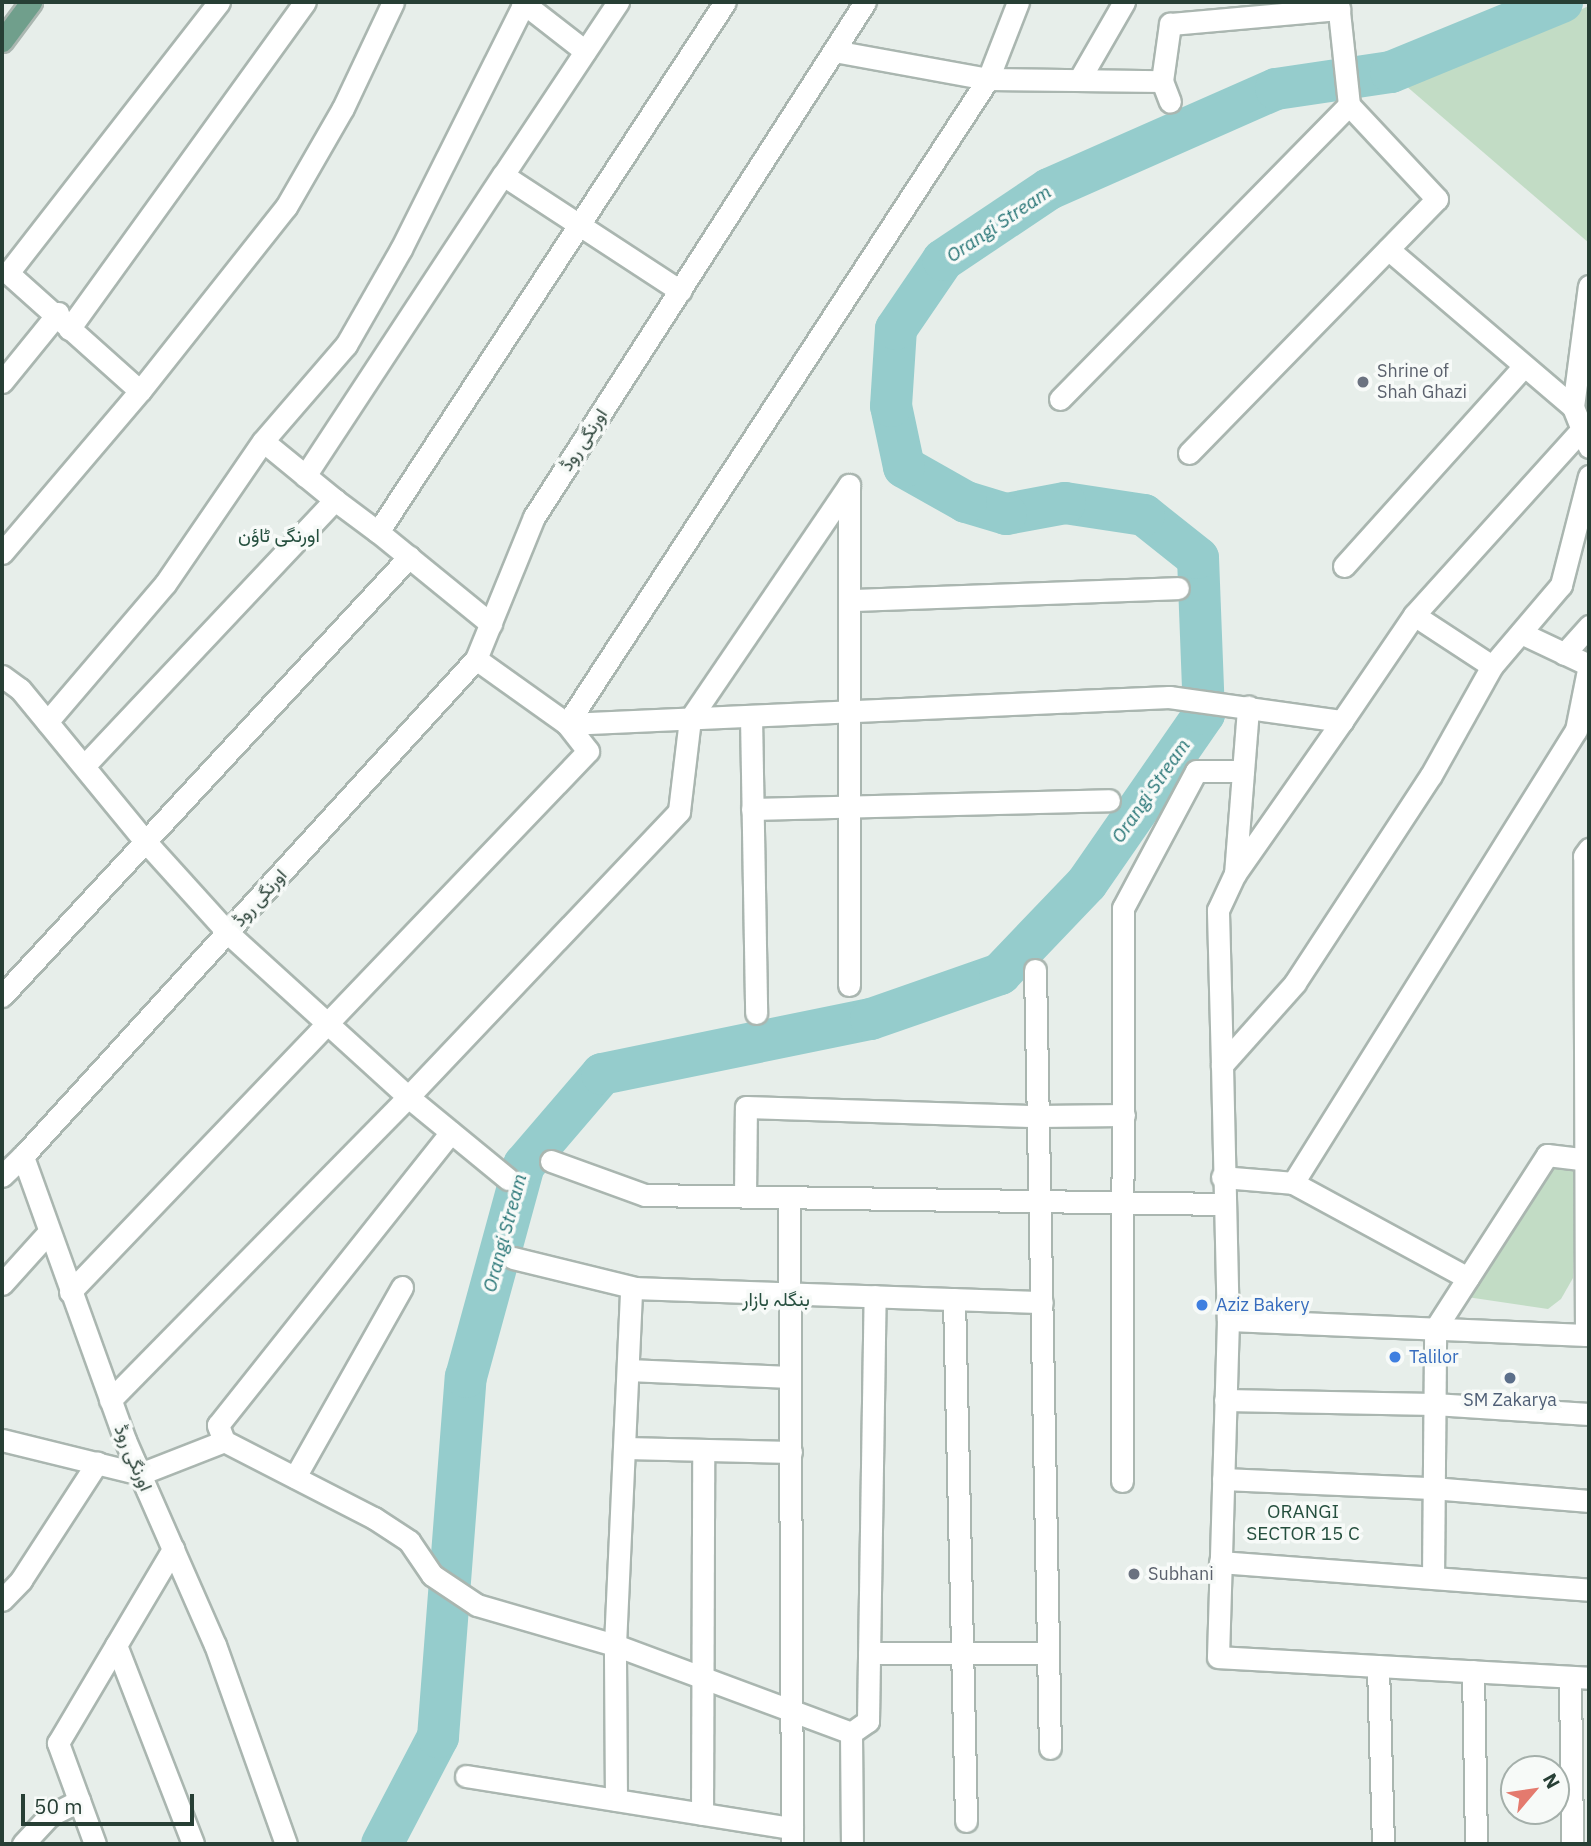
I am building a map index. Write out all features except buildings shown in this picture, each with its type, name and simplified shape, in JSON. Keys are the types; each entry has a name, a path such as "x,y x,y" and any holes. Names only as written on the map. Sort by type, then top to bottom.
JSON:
{"main road":[{"path":"2,41 31,2"}],"street":[{"path":"140,391 8,273 219,2"},
{"path":"3,378 63,321 306,2"},
{"path":"2,553 140,391 286,207 343,108 393,2"},
{"path":"305,476 618,2"},
{"path":"377,532 725,2"},
{"name":"اورنگی روڈ","path":"286,1844 215,1645 110,1400 48,1233 23,1156 476,659 534,517 865,2"},
{"path":"567,724 988,79 1018,2"},
{"path":"1079,80 1124,2"},
{"path":"47,722 164,584 263,441 346,345 401,249 523,3 585,51"},
{"path":"1170,102 1162,81 1170,24 1339,7 1349,104 1437,199 1189,453"},
{"path":"834,51 988,79 1162,81"},
{"path":"1060,399 1349,104"},
{"path":"503,175 680,291"},
{"path":"1388,249 1573,407 1586,438 1414,615 1235,874 1218,910 1222,1177 1228,1320 1218,1657 1579,1677 1580,1770 1572,1844"},
{"path":"1573,407 1589,286"},
{"path":"1344,566 1524,366"},
{"path":"263,441 491,624"},
{"path":"1222,1065 1294,983 1431,775 1492,666 1561,585 1589,476"},
{"path":"110,1400 408,1097 679,811 690,719 849,485 853,711 849,985"},
{"path":"83,766 335,500"},
{"path":"2,996 409,557"},
{"path":"851,600 1178,588"},
{"path":"1414,615 1492,666"},
{"path":"1564,654 1589,626"},
{"path":"1293,1182 1579,741 1576,730 1589,666 1521,633"},
{"path":"70,1292 588,751 567,724 476,659"},
{"path":"2,676 20,689 145,841 228,933 408,1097 508,1179"},
{"path":"567,724 1169,697 1342,720"},
{"path":"1235,874 1247,707"},
{"path":"751,716 756,1013"},
{"path":"1122,1481 1123,908 1196,771 1243,771"},
{"path":"752,809 1109,800"},
{"path":"1228,1320 1588,1335 1587,902 1584,856 1589,849"},
{"path":"1035,970 1050,1748"},
{"path":"745,1197 746,1107 1038,1116 1124,1115"},
{"path":"451,1132 218,1425 224,1441 409,1541 432,1575 477,1605 615,1645 792,1714 851,1733"},
{"path":"2,1176 23,1156"},
{"path":"1433,1578 1435,1329 1547,1156 1587,1160"},
{"path":"551,1161 645,1195 1223,1204"},
{"path":"1222,1177 1293,1182 1468,1279"},
{"path":"466,1776 702,1814 792,1836 789,1198"},
{"path":"2,1284 48,1233"},
{"path":"513,1258 631,1287 1042,1302"},
{"path":"295,1477 402,1287"},
{"path":"616,1800 615,1645 626,1448 631,1287"},
{"path":"851,1733 868,1721 875,1296"},
{"path":"954,1299 966,1821"},
{"path":"628,1370 790,1377"},
{"path":"1225,1400 1434,1404 1589,1414"},
{"path":"3,1443 140,1474 224,1441"},
{"path":"626,1448 791,1452"},
{"path":"702,1814 703,1450"},
{"path":"2,1600 21,1580 97,1463"},
{"path":"1223,1479 1432,1488 1589,1502"},
{"path":"95,1844 58,1743 173,1549"},
{"path":"1220,1562 1589,1590"},
{"path":"116,1645 193,1844"},
{"path":"869,1653 964,1656 1048,1653"},
{"path":"1378,1666 1383,1844"},
{"path":"1473,1671 1476,1844"},
{"path":"851,1733 852,1844"},
{"path":"23,1844 49,1816 79,1801"}],"green space":[{"path":"1589,6 1589,243 1405,85"},
{"path":"1550,1168 1577,1171 1573,1278 1561,1299 1548,1309 1467,1297"}],"waterway":[{"name":"Orangi Stream","path":"382,1844 438,1737 466,1377 524,1165 602,1074 871,1019 1000,974 1087,883 1204,714 1198,558 1144,515 1065,503 1006,514 966,502 904,467 891,406 896,329 943,260 1049,189 1276,89 1391,72 1562,2"}],"place":[{"name":"Shrine of Shah Ghazi","path":"1363,382"},
{"name":"Aziz Bakery","path":"1202,1305"},
{"name":"Talilor","path":"1395,1357"},
{"name":"SM Zakarya","path":"1510,1378"},
{"name":"Subhani","path":"1134,1574"}],"district":[{"name":"اورنگی ٹاؤن","path":"279,536"},
{"name":"بنگلہ بازار","path":"776,1300"},
{"name":"ORANGI SECTOR 15 C","path":"1303,1523"}]}
